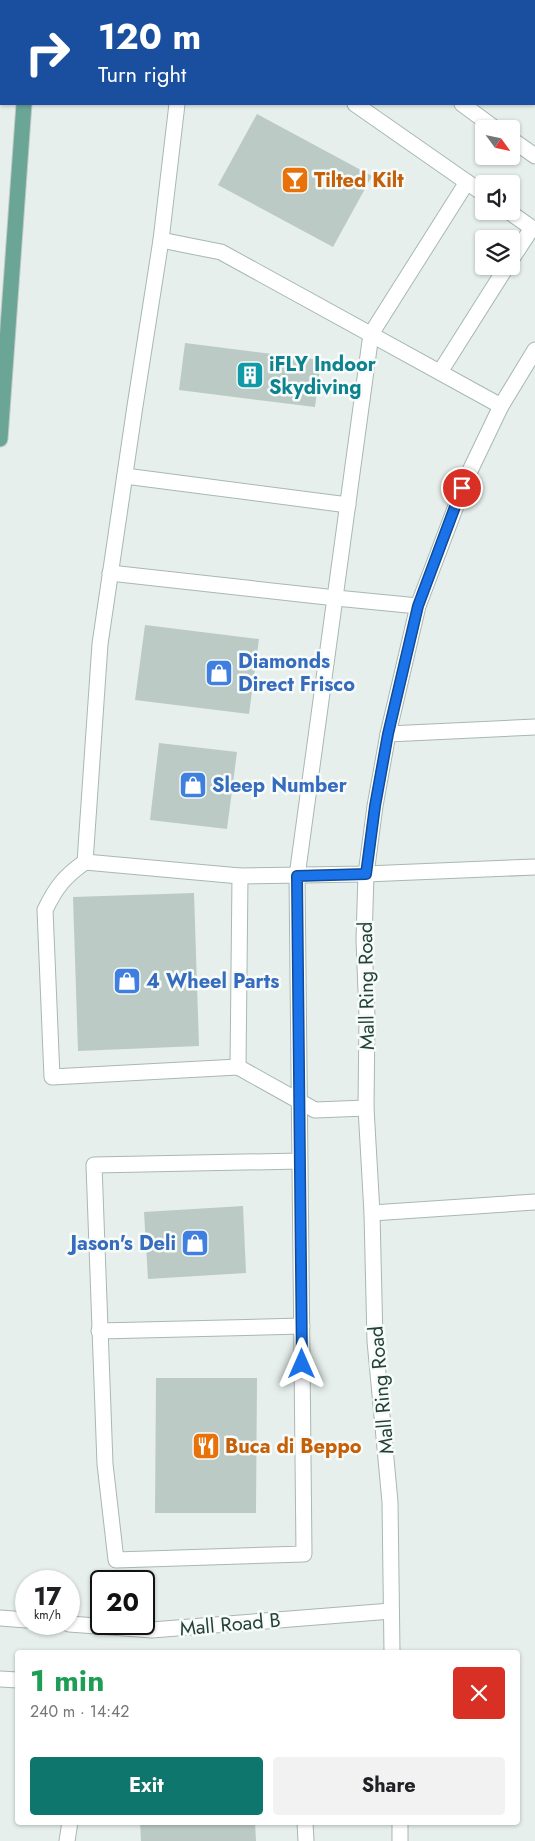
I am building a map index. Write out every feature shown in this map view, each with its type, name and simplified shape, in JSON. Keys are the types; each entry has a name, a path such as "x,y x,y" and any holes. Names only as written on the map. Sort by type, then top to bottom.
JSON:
{"main road":[{"path":"0,439 24,105"}],"street":[{"path":"86,862 100,644 161,240 177,105"},
{"path":"356,105 475,188"},
{"path":"463,105 484,120"},
{"path":"520,145 535,156"},
{"path":"300,1161 94,1165 105,1464 116,1560 304,1554 302,1326 297,876 371,334 467,182"},
{"path":"520,220 532,228 520,246"},
{"path":"161,240 221,252 501,406"},
{"path":"440,372 501,275"},
{"name":"Mall Ring Road","path":"392,1650 390,1502 375,1341 372,1213 366,1108 367,1017 364,940 366,874 375,806 388,734 418,606 467,477 501,406 530,368 535,350"},
{"path":"125,476 348,505"},
{"path":"110,573 418,606"},
{"path":"388,734 535,727"},
{"path":"366,1108 315,1110 238,1067 52,1077 45,910 54,892 67,875 86,862 240,876 366,874 535,867"},
{"path":"238,1067 240,876"},
{"path":"372,1213 535,1202"},
{"path":"99,1331 302,1326"},
{"name":"Mall Road B","path":"80,1625 152,1630 391,1611"},
{"path":"0,1618 15,1619"},
{"path":"0,1679 15,1680"},
{"path":"67,1841 70,1825"},
{"path":"305,1825 306,1841"},
{"path":"400,1825 400,1841"}],"building":[{"name":"Tilted Kilt","path":"257,114 372,176 333,247 218,185"},
{"name":"iFLY Indoor Skydiving","path":"185,343 321,360 315,407 179,390"},
{"path":"145,625 259,639 249,714 135,700"},
{"path":"159,743 237,752 227,829 150,820"},
{"path":"194,893 199,1046 78,1051 73,897"},
{"name":"Jason's Deli","path":"243,1206 246,1273 148,1279 144,1212"},
{"name":"Buca di Beppo","path":"156,1378 257,1378 256,1513 155,1513"},
{"path":"140,1825 255,1825 256,1841 141,1841"}],"place":[{"name":"Tilted Kilt","path":"295,180"},
{"name":"iFLY Indoor Skydiving","path":"250,375"},
{"name":"Diamonds Direct Frisco","path":"219,673"},
{"name":"Sleep Number","path":"193,785"},
{"name":"4 Wheel Parts","path":"127,981"},
{"name":"Jason's Deli","path":"195,1243"},
{"name":"Buca di Beppo","path":"206,1446"}],"route":[{"path":"302,1364 297,876 366,874 375,806 388,734 411,633 418,606 462,488"}]}
